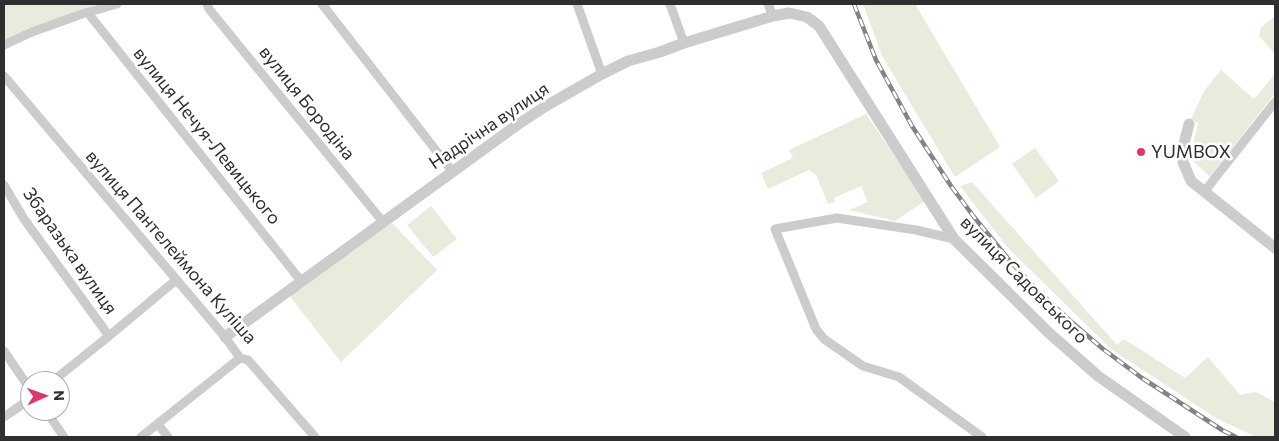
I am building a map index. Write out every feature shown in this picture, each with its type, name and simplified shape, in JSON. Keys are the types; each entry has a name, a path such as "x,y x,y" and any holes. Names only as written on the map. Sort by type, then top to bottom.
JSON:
{"street":[{"path":"4,45 32,32 117,4"},
{"name":"вулиця Бородіна","path":"207,4 209,9 383,222"},
{"path":"322,4 452,172"},
{"path":"576,4 602,74"},
{"path":"670,4 684,44"},
{"path":"768,4 772,16"},
{"name":"вулиця Нечуя-Левицького","path":"88,12 301,280"},
{"name":"Надрічна вулиця","path":"224,337 517,125 602,74 628,61 772,16 789,13 807,17"},
{"name":"вулиця Садовського","path":"807,17 819,26 954,239 1048,332 1098,376 1185,437"},
{"name":"вулиця Пантелеймона Куліша","path":"4,76 240,358 248,360 315,437"},
{"path":"1204,192 1275,102"},
{"path":"1189,124 1183,148 1183,162 1191,182 1275,248"},
{"name":"Збаразька вулиця","path":"4,185 24,219 110,336"},
{"path":"954,239 916,230 837,218 775,229 816,329 824,339 863,366 899,377 982,437"},
{"path":"66,371 176,280"},
{"path":"4,351 20,374"},
{"path":"141,437 240,358"},
{"path":"4,417 20,405"},
{"path":"53,421 64,437"},
{"path":"158,424 168,437"}],"shaded area":[{"path":"4,4 98,4 4,40"},
{"path":"863,4 915,4 1000,147 955,177 882,56"},
{"path":"1275,16 1275,54 1259,36 1261,27"},
{"path":"1221,70 1254,99 1275,74 1275,93 1210,177 1193,161 1193,144 1198,123 1191,119 1204,91"},
{"path":"866,114 925,201 895,221 849,210 868,202 861,186 834,198 835,202 828,204 816,175 809,170 768,189 761,173 793,158 789,150"},
{"path":"1035,148 1059,181 1036,198 1012,164"},
{"path":"972,182 1117,345 1124,339 1185,378 1208,357 1240,395 1256,392 1275,402 1275,437 1256,437 1216,418 1111,349 1009,249 960,186"},
{"path":"431,206 457,239 433,257 407,225"},
{"path":"392,223 437,270 341,362 289,295"}],"railway":[{"path":"854,4 876,60 912,126 951,186 1010,261 1037,290 1103,349 1142,378 1222,430 1236,437"}],"place":[{"name":"YUMBOX","path":"1141,152"}]}
